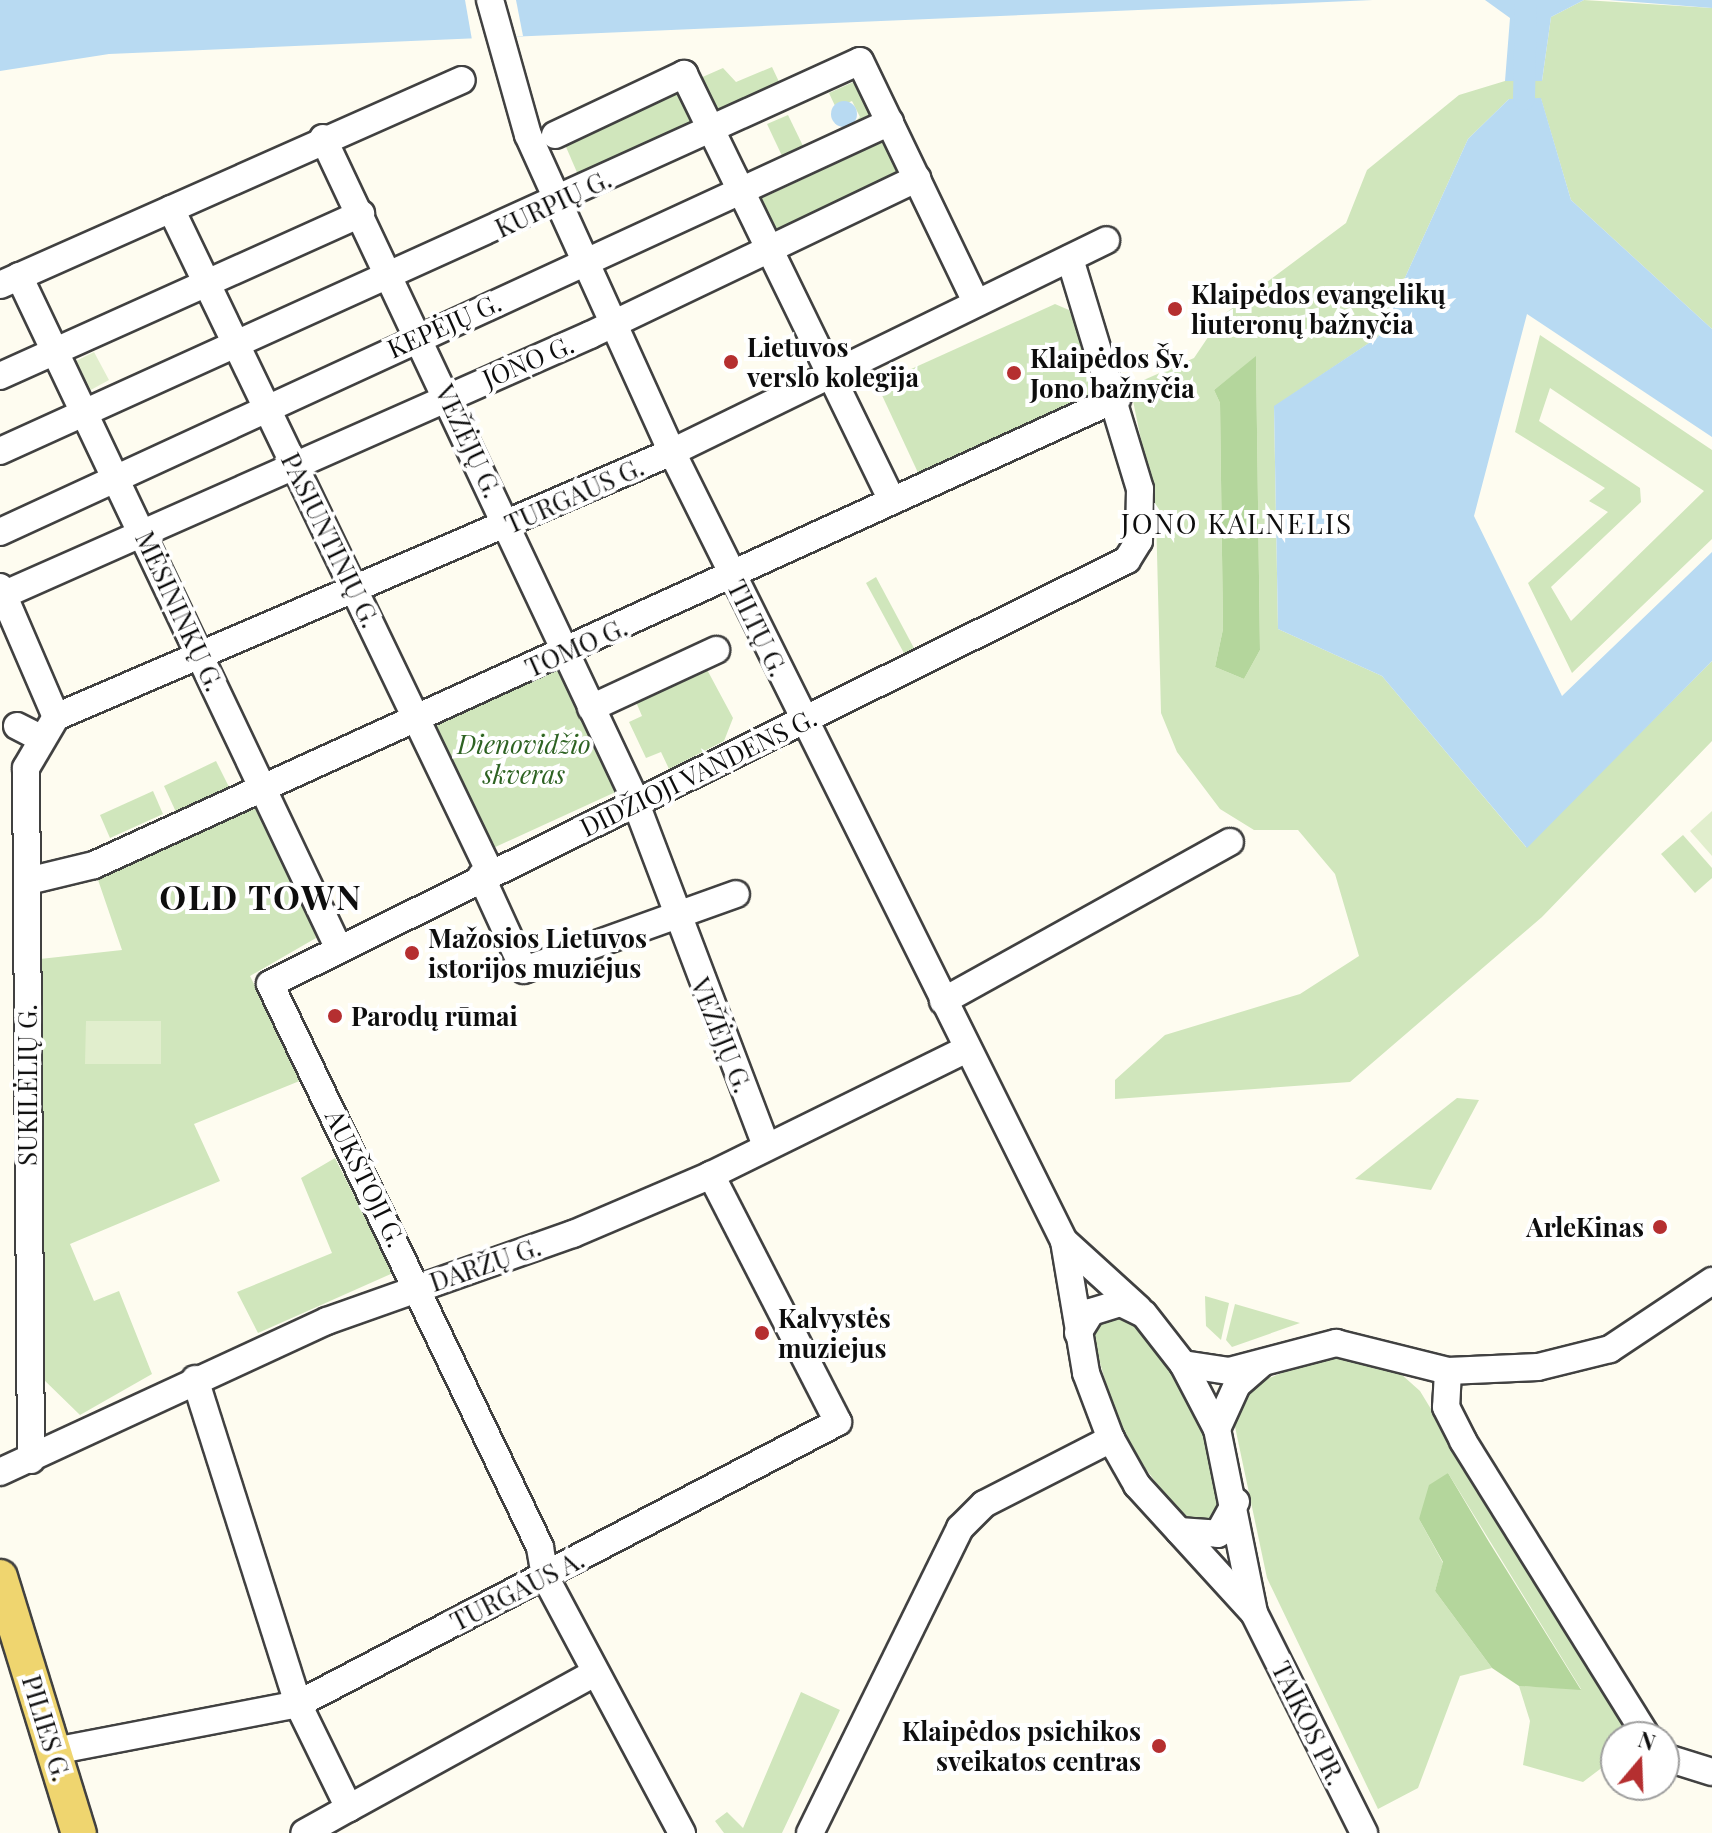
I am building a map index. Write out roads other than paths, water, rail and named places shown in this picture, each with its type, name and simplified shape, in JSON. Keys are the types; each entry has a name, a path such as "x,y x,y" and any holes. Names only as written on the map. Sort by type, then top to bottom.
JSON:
{"main road":[{"name":"PILIES G.","path":"0,1577 79,1833"}],"street":[{"name":"TILTŲ G.","path":"490,0 498,40 557,202 584,263 733,577 1064,1241 1078,1333 1111,1439"},
{"name":"KURPIŲ G.","path":"0,451 557,202 860,61 976,302"},
{"path":"555,135 684,74 767,250 892,501"},
{"path":"10,281 323,138 462,80"},
{"name":"KEPĖJŲ G.","path":"0,532 266,406 890,122"},
{"name":"VEŽĖJŲ G.","path":"323,138 421,336 591,708 766,1146"},
{"name":"JONO G.","path":"2,591 613,323 917,178"},
{"name":"PASIUNTINIŲ G.","path":"171,209 210,283 416,718 486,874 524,970 676,916"},
{"path":"0,376 361,214"},
{"name":"TURGAUS G.","path":"37,727 201,659 672,452 1106,240"},
{"path":"1070,258 1118,398"},
{"name":"MĖSININKŲ G.","path":"10,281 57,352 201,659 266,787 338,947"},
{"name":"TOMO G.","path":"28,881 94,865 733,577 1118,398"},
{"name":"DIDŽIOJI VANDENS G.","path":"270,984 338,947 1127,560 1143,520 1118,398"},
{"path":"2,591 37,727"},
{"path":"591,708 716,650"},
{"name":"SUKILĖLIŲ G.","path":"31,1460 26,768 37,727"},
{"path":"943,1001 1230,842"},
{"path":"676,916 736,894"},
{"name":"AUKŠTOJI G.","path":"270,984 418,1286 472,1418 540,1547 545,1576 593,1674 682,1833"},
{"name":"DARŽŲ G.","path":"0,1472 31,1460 195,1379 418,1286 573,1234 711,1175 967,1049"},
{"name":"TURGAUS A.","path":"54,1751 298,1704 838,1422 711,1175"},
{"name":"TILTŲ G.","path":"1064,1241 1144,1314 1183,1364 1217,1429"},
{"path":"1183,1364 1229,1371 1336,1343 1448,1371 1538,1367 1610,1349 1712,1281"},
{"path":"1078,1333 1103,1305 1144,1314"},
{"path":"1217,1429 1237,1385 1267,1359"},
{"path":"1448,1371 1446,1407 1463,1441 1637,1721"},
{"path":"195,1379 298,1704 349,1808"},
{"name":"TAIKOS PR.","path":"1217,1429 1236,1502 1254,1613"},
{"path":"810,1833 960,1528 984,1504 1111,1439"},
{"name":"TAIKOS PR.","path":"1111,1439 1137,1485 1254,1613 1364,1833"},
{"path":"1179,1531 1218,1534 1236,1502"},
{"path":"304,1833 593,1674"},
{"path":"1680,1762 1705,1771"}],"water":[{"path":"0,0 1373,0 109,54 0,71"},
{"path":"1485,0 1584,0 1551,17 1542,81 1505,81 1510,18"},
{"path":"1609,0 1712,0 1712,8"},
{"path":"1541,98 1571,200 1712,329 1712,437 1527,314 1474,516 1562,696 1712,552 1712,661 1527,848 1382,676 1278,629 1274,406 1378,337 1468,139 1509,99"},
{"path":"844,101 853,105 857,114 853,123 844,127 835,123 831,114 835,105"}],"waterway":[{"path":"1524,99 1526,0"}],"place":[{"name":"Klaipėdos evangelikų liuteronų bažnyčia","path":"1175,309"},
{"name":"Lietuvos verslo kolegija","path":"731,362"},
{"name":"Klaipėdos Šv. Jono bažnyčia","path":"1014,373"},
{"name":"Mažosios Lietuvos istorijos muziejus","path":"412,953"},
{"name":"Parodų rūmai","path":"335,1016"},
{"name":"ArleKinas","path":"1660,1227"},
{"name":"Kalvystės muziejus","path":"762,1333"},
{"name":"Klaipėdos psichikos sveikatos centras","path":"1159,1746"}],"district":[{"name":"JONO KALNELIS","path":"1237,523"},
{"name":"OLD TOWN","path":"261,897"}],"park label":[{"name":"Dienovidžio skveras","path":"524,759"}]}
